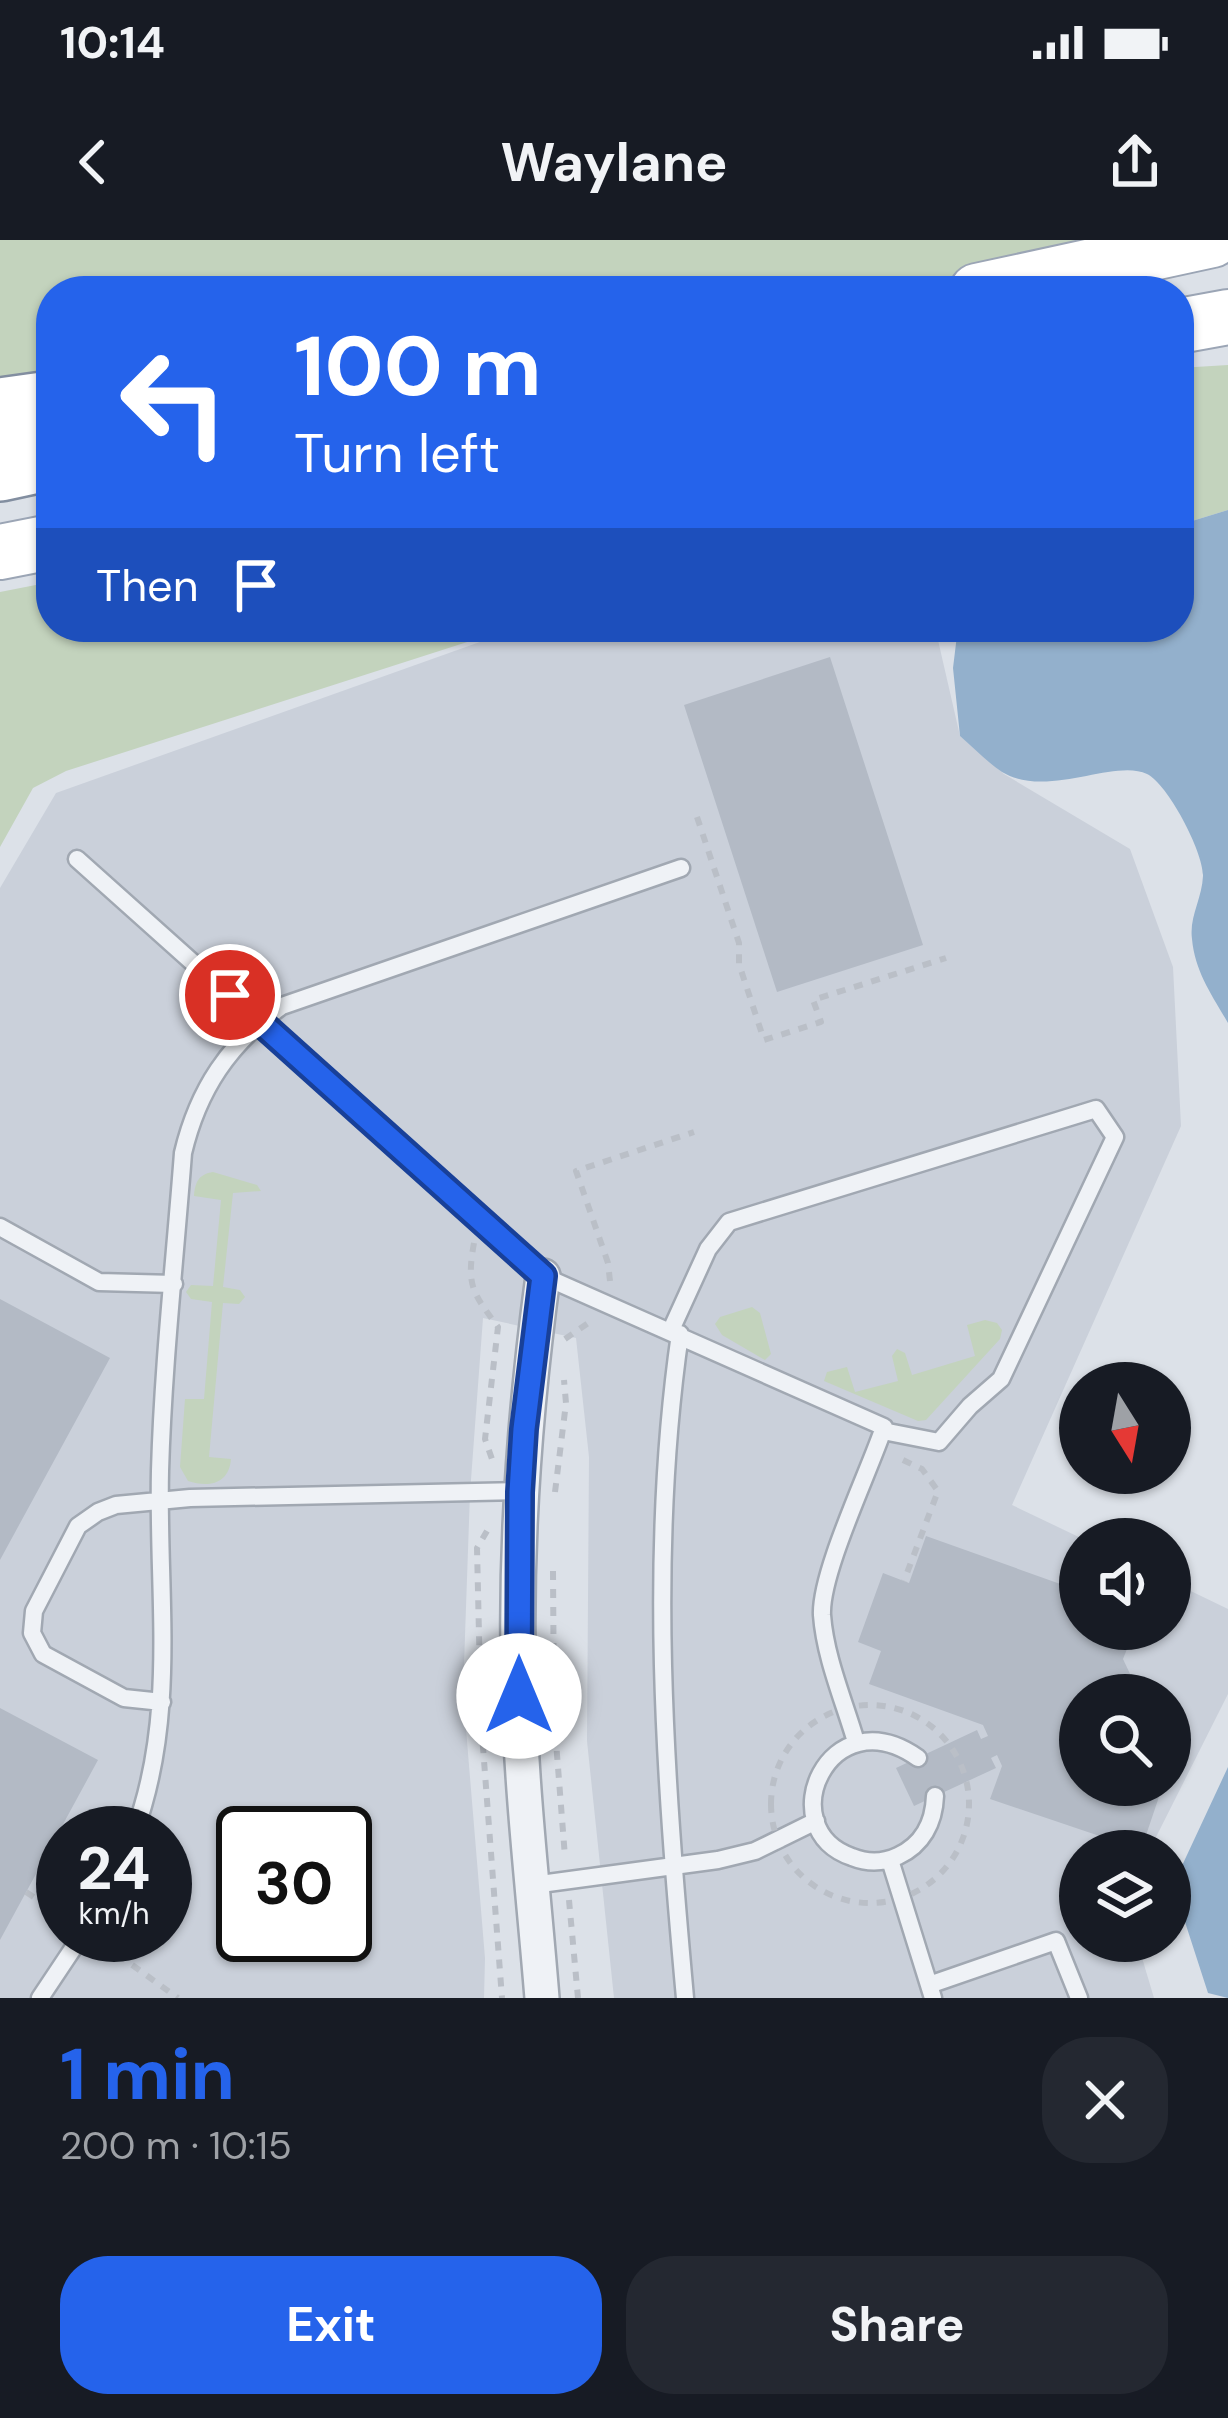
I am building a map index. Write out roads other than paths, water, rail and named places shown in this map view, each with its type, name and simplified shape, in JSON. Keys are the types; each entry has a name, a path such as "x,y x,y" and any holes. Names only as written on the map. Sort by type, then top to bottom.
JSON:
{"highway":[{"path":"0,410 36,405"},
{"path":"0,469 36,461"}],"main road":[{"path":"1046,276 1212,240"},
{"path":"1194,323 1228,317"},
{"path":"0,552 36,545"}],"street":[{"path":"542,1998 519,1696 520,1492 543,1276"}],"lane":[{"path":"76,859 543,1276 884,1427 827,1580 822,1612 856,1742"},
{"path":"144,1806 162,1702 161,1502 183,1153 192,1114 226,1056 282,1006 681,868"},
{"path":"685,1998 660,1657 666,1432 676,1332 708,1249 729,1222 1096,1109 1115,1137 1000,1379 939,1442 880,1440"},
{"path":"0,1227 99,1282 174,1284"},
{"path":"162,1702 124,1698 43,1654 32,1633 34,1611 78,1526 116,1505 190,1498 520,1492"},
{"path":"918,1758 880,1740 856,1742 834,1754 819,1773 812,1797 815,1821 827,1841 845,1856 867,1862 890,1860 912,1849 928,1831 935,1796"},
{"path":"532,1885 718,1860 815,1821"},
{"path":"890,1860 931,1992 1056,1941 1079,1998"},
{"path":"40,1998 66,1962"}],"water":[{"path":"1228,510 1228,1023 1205,983 1194,951 1192,931 1202,865 1165,791 1147,774 1133,770 1039,781 1002,772 960,736 953,668 956,642 1194,642 1194,520"},
{"path":"1228,1767 1228,1998 1208,1993 1191,1941 1191,1846"}]}
